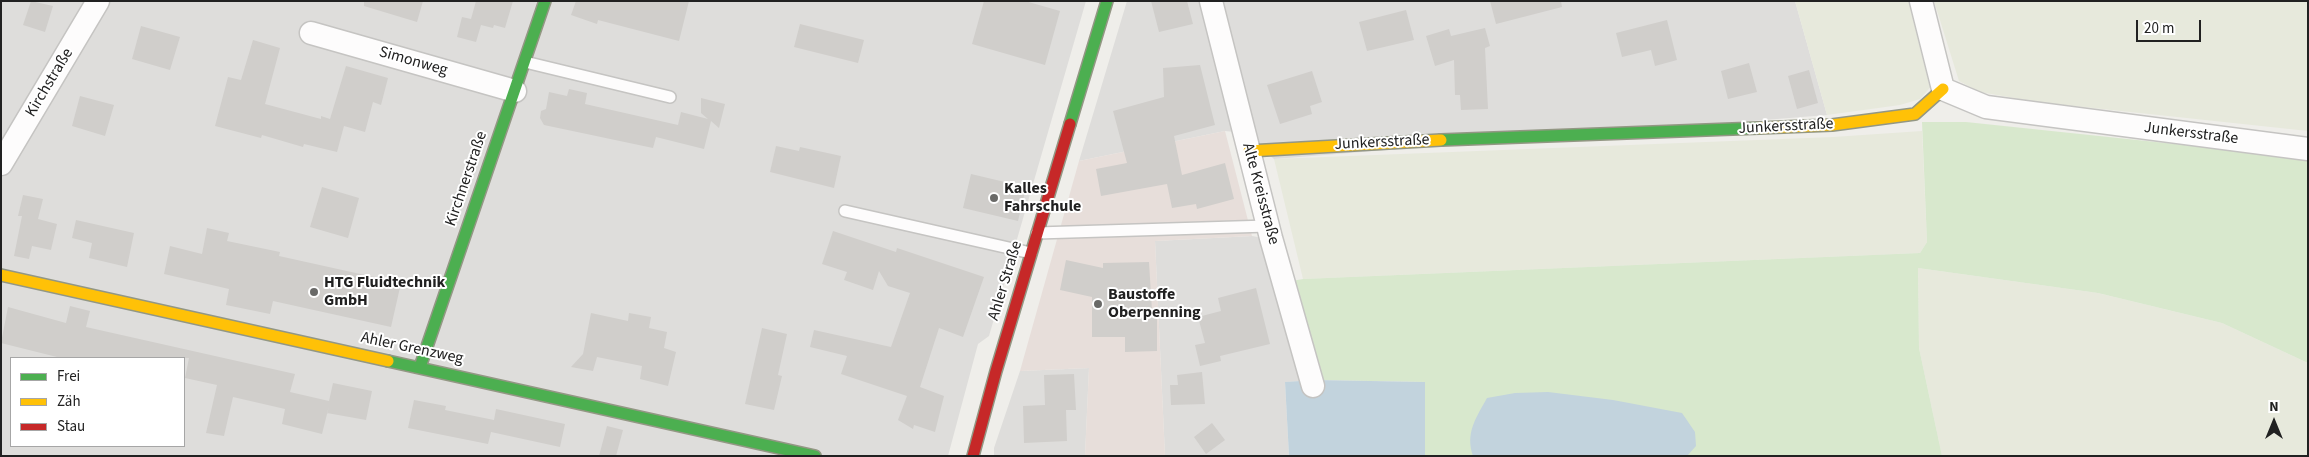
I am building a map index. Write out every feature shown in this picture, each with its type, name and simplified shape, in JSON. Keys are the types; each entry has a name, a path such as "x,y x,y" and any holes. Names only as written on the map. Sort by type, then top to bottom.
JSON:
{"street":[{"name":"Kirchstraße","path":"1,164 98,1"},
{"name":"Kirchnerstraße","path":"420,367 545,1"},
{"name":"Alte Kreisstraße","path":"1211,1 1268,226 1313,386"},
{"path":"1921,1 1943,89"},
{"name":"Ahler Straße","path":"972,456 1107,2"},
{"name":"Simonweg","path":"311,33 515,91"},
{"name":"Junkersstraße","path":"1249,152 1420,140 1832,126 1915,114 1943,89 1986,107 2308,148"},
{"name":"Ahler Grenzweg","path":"1,276 420,367 815,456"}],"lane":[{"path":"1094,1 1107,2"},
{"path":"525,62 670,97"},
{"path":"845,211 1031,253"},
{"path":"1038,234 1268,226"}],"shaded area":[{"path":"1,1 1086,1 989,336 978,344 948,456 1,456"},
{"path":"1127,1 1795,1 1827,115 1274,159 1244,133 1225,131 1079,161"},
{"path":"1795,1 1914,1 1934,83 1920,99 1900,105 1827,115"},
{"path":"1934,1 2308,1 2308,131 2037,102 1980,92 1959,81"},
{"name":"Baustoffe Oberpenning","path":"1225,131 1252,236 1155,241 1165,456 1085,456 1089,368 1020,371 1079,161"},
{"path":"1922,131 1927,242 1920,253 1303,279 1274,159 1833,137"},
{"path":"1252,236 1268,239 1305,381 1285,382 1289,456 1165,456 1155,241"},
{"path":"1918,268 2098,293 2222,323 2308,363 2308,456 1942,456 1919,348"},
{"path":"1089,368 1085,456 994,456 994,448 1020,371"},
{"path":"1316,380 1425,382 1425,456 1289,456 1285,382"},
{"path":"1548,392 1613,400 1682,413 1695,432 1696,446 1687,456 1473,456 1470,440 1471,433 1487,398 1515,393"}],"green space":[{"path":"1922,122 1966,122 2308,158 2308,363 2222,323 2098,293 1918,268 1919,348 1942,456 1425,456 1425,382 1316,380 1286,282 1303,279 1920,253 1927,242"}],"building":[{"path":"31,1 53,6 45,32 23,25"},
{"path":"364,1 423,1 417,22 364,6"},
{"path":"476,1 513,1 505,28 494,25 493,28 481,25 476,42 457,37 462,17 471,19"},
{"path":"576,1 689,1 679,41 598,20 597,24 571,15"},
{"path":"984,1 1025,1 1060,11 1045,65 972,44"},
{"path":"1151,1 1187,1 1193,24 1159,32"},
{"path":"1490,1 1561,1 1562,7 1496,24"},
{"path":"1406,10 1414,40 1367,51 1359,22"},
{"path":"1667,20 1677,60 1655,66 1651,50 1622,57 1616,33"},
{"path":"800,24 864,40 858,63 794,47"},
{"path":"141,26 180,37 170,70 132,59"},
{"path":"1485,28 1490,46 1485,48 1488,109 1461,110 1460,95 1455,95 1454,60 1435,66 1426,36 1449,29 1451,36"},
{"path":"253,40 280,48 265,104 321,119 321,116 330,119 346,66 388,78 381,105 373,102 365,132 344,126 337,152 304,144 303,147 262,135 261,138 215,126 228,77 241,80"},
{"path":"1749,63 1757,92 1728,99 1721,71"},
{"path":"1200,65 1215,125 1174,136 1182,175 1225,163 1234,199 1197,209 1196,204 1172,208 1167,184 1101,196 1096,169 1127,163 1113,111 1164,97 1163,68"},
{"path":"1809,70 1818,103 1797,109 1788,76"},
{"path":"1312,71 1322,102 1310,106 1312,114 1280,124 1267,85"},
{"path":"569,89 587,93 585,104 678,125 681,112 708,119 701,113 701,98 725,104 719,128 711,121 704,149 656,137 653,148 544,125 540,118 541,111 546,109 549,92 567,96"},
{"path":"80,96 114,105 105,136 72,126"},
{"path":"776,146 799,151 800,147 841,156 834,188 770,172"},
{"name":"Kalles Fahrschule","path":"971,174 1026,187 1018,221 963,208"},
{"path":"322,187 359,198 348,238 310,227"},
{"path":"23,195 43,199 38,219 57,224 51,250 32,246 29,259 14,256 22,216 18,216"},
{"path":"76,220 134,233 127,267 89,258 92,243 72,238"},
{"name":"HTG Fluidtechnik GmbH","path":"207,228 229,233 227,241 280,252 279,256 401,283 391,327 273,301 270,314 226,305 229,289 164,274 170,246 202,254"},
{"path":"833,231 896,252 897,248 984,277 963,337 939,328 920,387 944,396 935,432 914,425 913,429 898,420 907,396 841,374 847,356 810,347 814,330 891,347 910,293 888,286 879,271 873,290 844,280 847,272 822,264"},
{"path":"1066,260 1103,268 1103,263 1149,262 1152,311 1157,311 1157,351 1125,352 1125,337 1092,337 1092,297 1060,290"},
{"path":"1256,288 1270,344 1220,356 1221,361 1200,366 1195,345 1205,343 1198,317 1221,311 1218,298"},
{"path":"70,306 90,311 86,327 295,374 290,392 329,401 333,383 372,391 366,420 327,413 322,434 282,424 285,409 233,397 224,436 206,433 217,385 185,378 189,358 57,357 1,343 8,307 66,323"},
{"path":"591,313 628,321 629,313 651,317 649,328 667,332 664,348 676,352 668,386 640,379 642,366 597,357 593,371 571,367 583,354"},
{"path":"762,328 787,334 778,375 782,376 774,410 745,404"},
{"path":"1202,372 1205,404 1171,405 1170,385 1178,385 1177,375"},
{"path":"1074,374 1076,410 1066,410 1067,441 1024,443 1023,406 1045,405 1044,375"},
{"path":"414,400 446,406 445,410 494,420 496,409 565,424 560,447 491,432 488,444 408,428"},
{"path":"1212,423 1225,440 1206,454 1194,437"},
{"path":"607,426 623,430 616,456 599,456"}],"traffic: fast":[{"path":"420,367 545,1"},
{"path":"1070,124 1107,1"},
{"path":"1441,140 1759,128"},
{"path":"388,361 815,456"}],"traffic: slow":[{"path":"1759,128 1832,125 1915,114 1943,89"},
{"path":"1249,151 1441,140"},
{"path":"1,275 388,361"}],"traffic: jam":[{"path":"973,456 996,371 1070,124"}],"place":[{"name":"Kalles Fahrschule","path":"994,198"},
{"name":"HTG Fluidtechnik GmbH","path":"314,292"},
{"name":"Baustoffe Oberpenning","path":"1098,304"}]}
